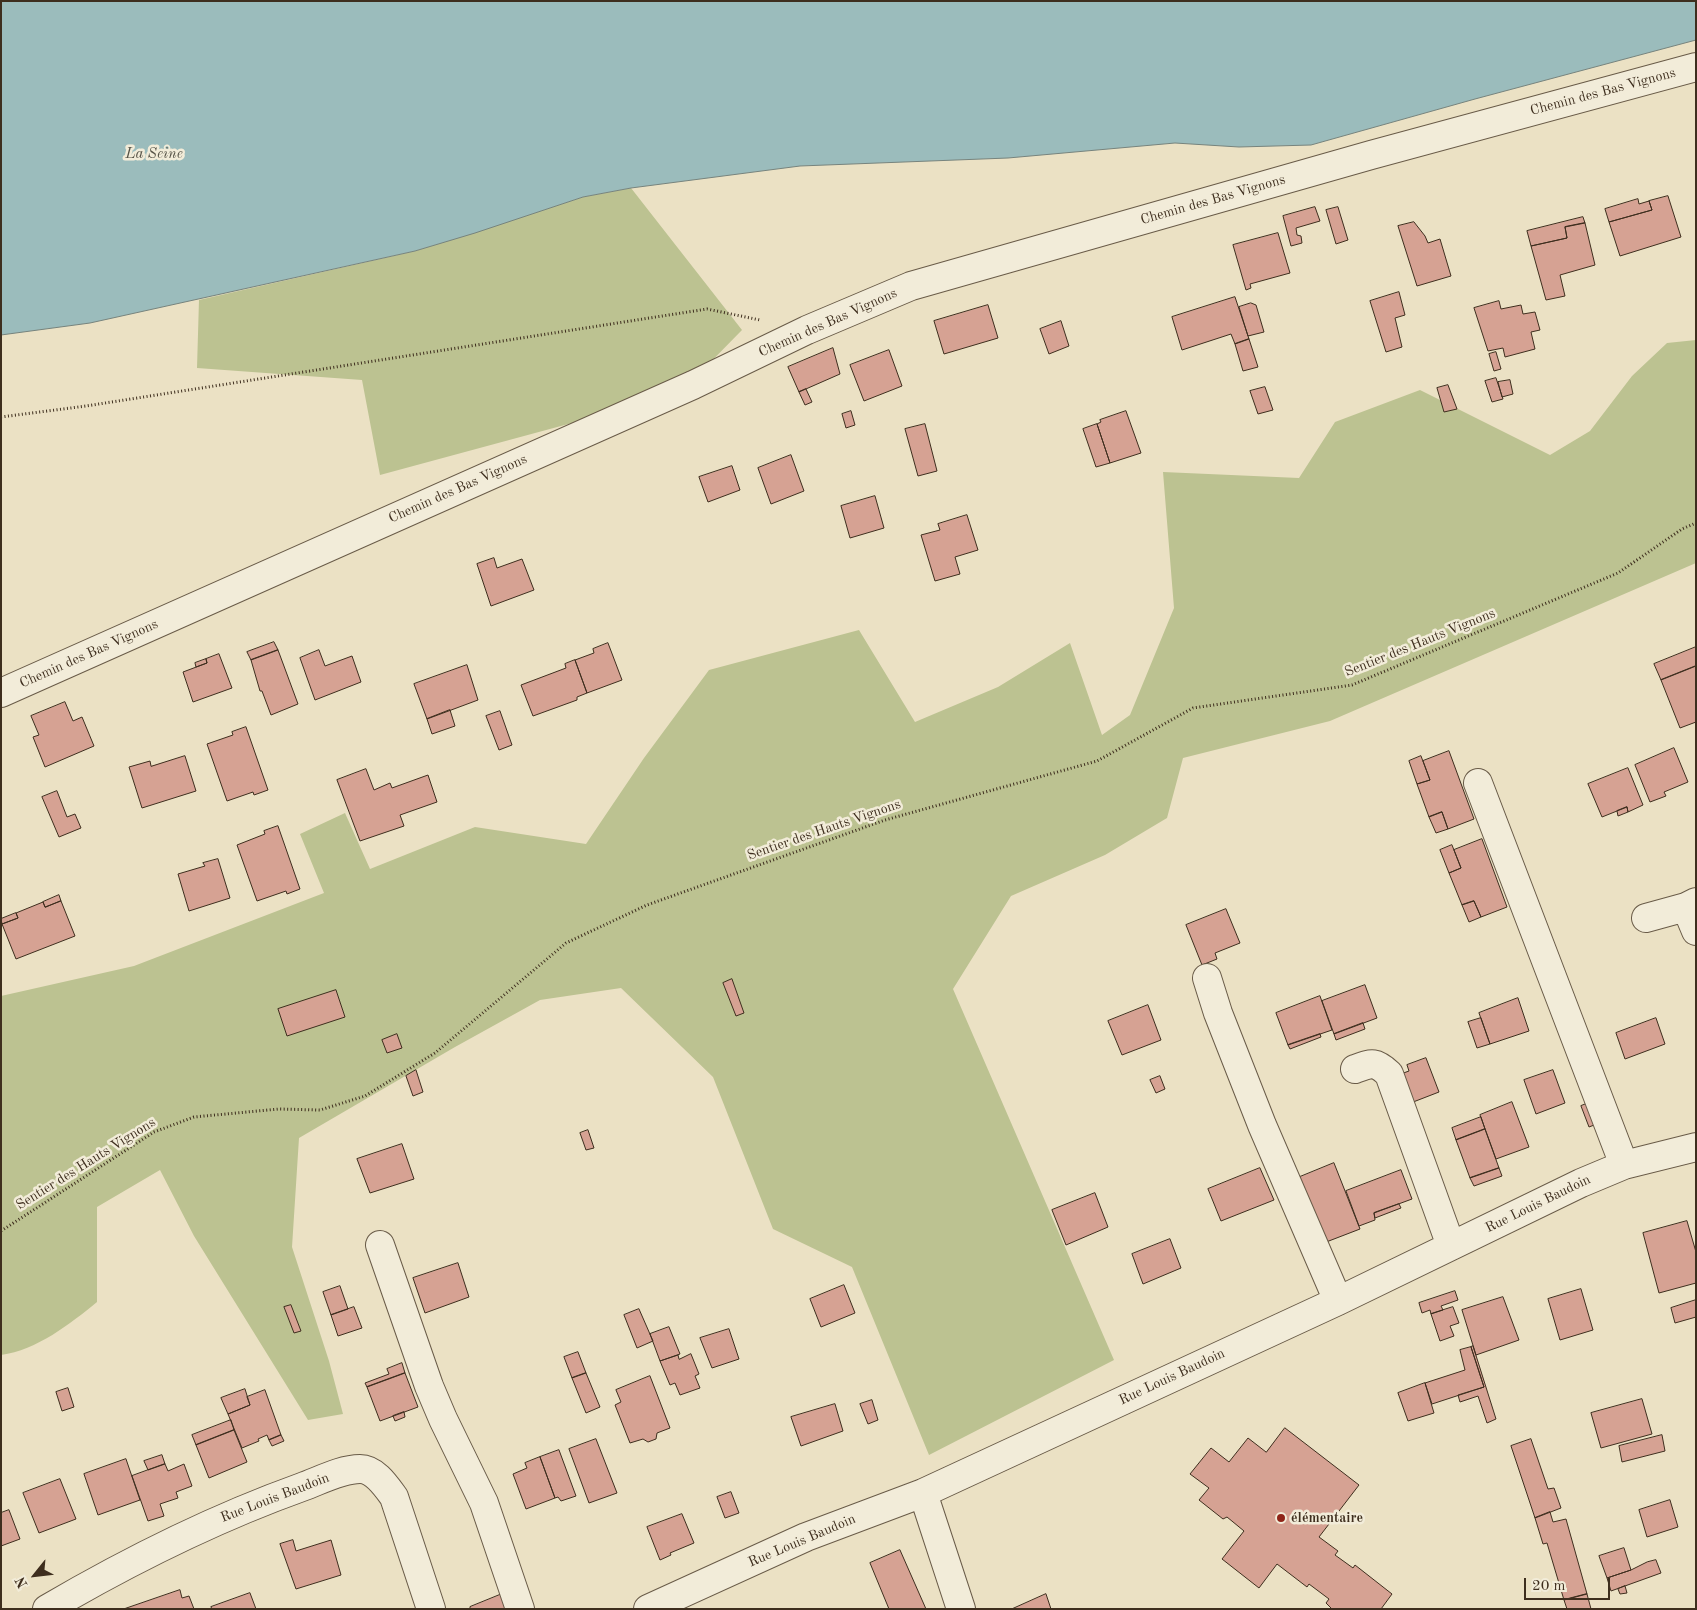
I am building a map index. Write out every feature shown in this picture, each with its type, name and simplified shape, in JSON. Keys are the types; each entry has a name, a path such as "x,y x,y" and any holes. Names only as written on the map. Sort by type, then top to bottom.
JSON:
{"street":[{"name":"Chemin des Bas Vignons","path":"1,693 684,389 807,330 911,286 1370,155 1696,67"},
{"path":"1478,783 1624,1165"},
{"path":"1646,918 1692,914"},
{"path":"1207,978 1218,1013 1262,1125 1338,1301"},
{"path":"1355,1070 1369,1064 1380,1065 1389,1074 1452,1246"},
{"name":"Rue Louis Baudoin","path":"648,1609 806,1537 923,1493 1338,1301 1581,1183 1624,1165 1696,1147"},
{"path":"380,1245 429,1386 443,1420 484,1503 520,1609"},
{"name":"Rue Louis Baudoin","path":"47,1609 172,1542 224,1518 325,1478 361,1469 371,1472 383,1481 394,1496 431,1609"},
{"path":"923,1493 961,1609"}],"path":[{"path":"1,417 105,403 707,309 761,320"},
{"name":"Sentier des Hauts Vignons","path":"1,1231 154,1132 194,1117 279,1109 320,1110 365,1096 435,1052 566,943 647,905 884,820 1098,761 1193,708 1352,685 1618,573 1682,529 1696,523"}],"green space":[{"path":"631,188 742,330 692,381 572,423 380,475 362,380 197,368 199,300 415,251 583,197"},
{"path":"1696,340 1696,563 1330,721 1183,758 1167,818 1105,855 1011,896 953,989 1114,1360 929,1455 852,1267 773,1229 713,1077 621,988 540,1000 299,1138 292,1247 329,1361 343,1414 308,1420 194,1236 160,1170 97,1207 97,1302 76,1319 40,1342 27,1348 1,1355 1,996 134,966 324,893 300,834 345,813 370,869 475,827 586,844 644,758 709,670 859,630 915,722 998,687 1070,643 1102,735 1130,715 1174,608 1163,472 1299,478 1335,422 1420,390 1550,455 1590,431 1632,376 1667,343"}],"water":[{"name":"La Seine","path":"1,1 1696,1 1696,40 1311,145 1239,147 1175,143 1008,158 800,166 631,188 583,197 415,251 90,323 1,335"}],"building":[{"path":"1668,196 1681,237 1620,256 1609,222 1652,210 1649,201"},
{"path":"1638,199 1639,204 1649,201 1652,210 1609,222 1605,209"},
{"path":"1315,207 1320,221 1296,228 1297,235 1301,236 1302,243 1291,246 1283,216"},
{"path":"1338,207 1348,240 1336,244 1326,210"},
{"path":"1583,217 1585,223 1565,227 1567,238 1531,246 1527,231"},
{"path":"1414,222 1428,243 1440,239 1451,276 1417,286 1398,226"},
{"path":"1585,223 1595,265 1560,275 1565,296 1546,300 1531,246 1567,238 1565,227"},
{"path":"1278,233 1290,273 1250,284 1251,288 1246,290 1233,245"},
{"path":"1399,292 1405,315 1395,318 1402,347 1386,352 1370,301"},
{"path":"1235,297 1249,339 1235,344 1231,334 1182,350 1172,317"},
{"path":"1499,301 1501,309 1521,305 1523,314 1535,312 1540,330 1531,332 1535,349 1505,357 1503,348 1488,351 1474,308"},
{"path":"1251,303 1256,305 1264,332 1248,336 1239,307"},
{"path":"988,305 998,338 944,354 934,321"},
{"path":"1061,321 1069,346 1049,354 1040,329"},
{"path":"1249,339 1258,367 1243,371 1235,344"},
{"path":"833,348 840,374 799,392 788,367"},
{"path":"889,350 902,386 864,401 850,365"},
{"path":"1496,352 1501,369 1494,371 1489,354"},
{"path":"1496,378 1503,399 1492,402 1485,381"},
{"path":"1510,380 1513,394 1502,397 1498,382"},
{"path":"1448,385 1457,409 1444,412 1437,388"},
{"path":"1265,387 1273,410 1258,414 1250,391"},
{"path":"806,389 812,402 805,405 799,392"},
{"path":"851,411 855,425 846,428 842,414"},
{"path":"1126,411 1141,453 1110,463 1097,424 1101,422 1100,420"},
{"path":"925,424 937,471 918,476 905,429"},
{"path":"1097,424 1110,463 1096,467 1083,429"},
{"path":"791,455 804,491 771,504 758,468"},
{"path":"732,466 740,490 708,502 699,477"},
{"path":"875,496 884,528 850,538 841,506"},
{"path":"967,515 978,550 955,557 960,574 935,581 921,535 940,530 938,524"},
{"path":"494,558 497,568 522,559 534,590 491,606 477,564"},
{"path":"274,642 278,650 251,660 247,652"},
{"path":"608,643 622,680 587,693 575,660 594,653 593,649"},
{"path":"1696,647 1696,666 1661,680 1654,664"},
{"path":"278,650 298,704 271,715 262,691 260,691 251,660"},
{"path":"319,650 325,666 352,656 361,682 315,700 300,658"},
{"path":"219,654 232,688 193,702 183,672 207,663 206,659"},
{"path":"206,659 207,663 196,667 195,663"},
{"path":"575,660 587,693 577,697 577,700 533,716 521,685 566,668 565,664"},
{"path":"467,665 478,700 427,719 414,684"},
{"path":"1696,666 1696,722 1680,728 1661,680"},
{"path":"65,702 73,721 82,717 94,746 45,767 33,737 39,735 31,716"},
{"path":"450,710 455,726 432,734 427,719"},
{"path":"500,711 512,745 499,750 486,716"},
{"path":"246,727 268,790 254,795 253,792 227,801 207,744 233,735 232,732"},
{"path":"1674,748 1688,782 1664,792 1666,796 1650,802 1635,765"},
{"path":"1449,751 1474,819 1448,829 1442,812 1429,817 1417,784 1430,780 1423,761"},
{"path":"185,756 196,791 142,808 129,767 150,761 151,766"},
{"path":"1421,756 1430,780 1417,784 1409,761"},
{"path":"1628,768 1643,805 1628,812 1627,807 1602,817 1588,784"},
{"path":"366,769 374,790 390,783 392,788 428,775 437,802 400,815 404,826 360,841 337,780"},
{"path":"57,791 67,817 75,814 81,828 59,837 42,797"},
{"path":"1627,807 1628,812 1618,816 1617,811"},
{"path":"1442,812 1448,829 1436,833 1429,817"},
{"path":"278,826 300,889 287,894 286,891 257,901 237,845 265,834 264,831"},
{"path":"1482,839 1507,907 1481,917 1474,901 1462,905 1449,873 1461,868 1454,850"},
{"path":"1452,845 1461,868 1449,873 1440,850"},
{"path":"218,859 230,898 189,911 178,874 205,866 203,863"},
{"path":"59,895 61,901 45,907 43,902"},
{"path":"61,901 75,936 16,959 2,924 18,918 16,913 43,902 45,907"},
{"path":"1474,901 1481,917 1469,922 1462,905"},
{"path":"1226,909 1240,943 1215,953 1217,959 1202,965 1186,925"},
{"path":"16,913 18,918 2,924 1,919"},
{"path":"732,979 744,1013 736,1016 723,983"},
{"path":"1365,985 1377,1018 1334,1034 1322,1001"},
{"path":"336,990 345,1017 287,1036 278,1009"},
{"path":"1320,996 1332,1030 1288,1045 1276,1013"},
{"path":"1518,998 1529,1031 1490,1044 1479,1013"},
{"path":"1148,1005 1161,1040 1122,1055 1108,1021"},
{"path":"1481,1018 1490,1044 1477,1048 1468,1022"},
{"path":"1656,1018 1665,1044 1625,1059 1616,1033"},
{"path":"1363,1023 1365,1029 1336,1040 1334,1034"},
{"path":"397,1034 402,1048 387,1053 382,1040"},
{"path":"1320,1034 1321,1037 1290,1049 1288,1045"},
{"path":"1426,1058 1439,1092 1408,1104 1398,1075 1409,1071 1407,1065"},
{"path":"416,1070 423,1092 413,1096 406,1076"},
{"path":"1553,1070 1565,1103 1536,1114 1524,1080"},
{"path":"1160,1076 1165,1089 1156,1093 1150,1080"},
{"path":"1594,1101 1602,1122 1589,1127 1581,1106"},
{"path":"1512,1102 1529,1147 1496,1159 1480,1115"},
{"path":"1481,1117 1485,1129 1456,1140 1452,1128"},
{"path":"1485,1129 1499,1168 1470,1178 1456,1140"},
{"path":"588,1130 594,1148 586,1150 580,1133"},
{"path":"402,1144 414,1179 370,1193 357,1159"},
{"path":"1334,1163 1360,1229 1321,1244 1295,1179"},
{"path":"1260,1168 1274,1200 1221,1221 1208,1189"},
{"path":"1499,1168 1502,1176 1474,1186 1470,1178"},
{"path":"1401,1170 1412,1199 1374,1213 1375,1220 1359,1226 1346,1191"},
{"path":"1095,1193 1108,1227 1066,1245 1052,1210"},
{"path":"1399,1204 1401,1208 1375,1218 1374,1213"},
{"path":"1687,1221 1696,1252 1696,1283 1659,1293 1643,1233"},
{"path":"1170,1239 1181,1268 1143,1284 1132,1254"},
{"path":"458,1263 469,1297 425,1313 413,1278"},
{"path":"844,1285 855,1313 821,1327 810,1299"},
{"path":"340,1286 348,1309 331,1315 323,1292"},
{"path":"1581,1289 1593,1330 1560,1340 1548,1299"},
{"path":"1455,1291 1458,1300 1441,1306 1443,1310 1431,1314 1430,1310 1422,1313 1419,1303"},
{"path":"1503,1297 1519,1340 1476,1355 1462,1310"},
{"path":"1696,1300 1696,1317 1675,1323 1671,1308"},
{"path":"291,1305 301,1331 294,1333 284,1307"},
{"path":"354,1307 362,1328 338,1336 331,1315"},
{"path":"1453,1307 1459,1323 1450,1326 1454,1336 1440,1341 1431,1314"},
{"path":"639,1309 653,1341 637,1348 624,1315"},
{"path":"669,1327 680,1354 660,1361 650,1334"},
{"path":"729,1329 739,1359 712,1368 700,1338"},
{"path":"1473,1346 1496,1419 1487,1423 1478,1396 1460,1402 1458,1395 1484,1387 1471,1347"},
{"path":"1471,1347 1484,1387 1432,1404 1425,1383 1465,1370 1460,1350"},
{"path":"578,1352 586,1373 572,1378 564,1357"},
{"path":"691,1354 699,1374 695,1376 700,1388 680,1395 675,1383 670,1385 660,1361 678,1355 679,1359"},
{"path":"402,1363 405,1373 367,1387 365,1383 389,1374 387,1369"},
{"path":"405,1373 418,1407 380,1421 367,1387"},
{"path":"586,1373 600,1407 586,1413 572,1378"},
{"path":"650,1376 670,1428 657,1433 656,1439 648,1442 643,1439 630,1443 615,1405 621,1402 616,1390"},
{"path":"1425,1383 1434,1413 1408,1421 1398,1393"},
{"path":"68,1388 74,1407 62,1411 56,1392"},
{"path":"245,1389 250,1405 228,1414 221,1398"},
{"path":"265,1390 281,1435 269,1440 267,1435 258,1439 259,1441 242,1448 228,1414 250,1405 247,1397"},
{"path":"1642,1399 1652,1434 1601,1448 1591,1413"},
{"path":"872,1400 878,1420 868,1424 860,1404"},
{"path":"835,1404 843,1431 801,1446 791,1417"},
{"path":"404,1412 405,1417 395,1421 393,1416"},
{"path":"231,1420 234,1430 196,1445 192,1435"},
{"name":"élémentaire","path":"1285,1428 1359,1485 1319,1537 1338,1551 1335,1555 1353,1568 1355,1565 1392,1594 1381,1609 1332,1609 1326,1603 1329,1599 1309,1584 1307,1587 1277,1564 1259,1588 1222,1559 1244,1531 1227,1517 1223,1519 1199,1500 1209,1488 1190,1474 1211,1448 1229,1462 1248,1438 1266,1452"},
{"path":"234,1430 247,1462 209,1478 196,1445"},
{"path":"281,1435 284,1441 272,1446 269,1440"},
{"path":"1662,1435 1665,1451 1622,1462 1619,1446"},
{"path":"596,1439 617,1493 589,1503 569,1449"},
{"path":"1531,1439 1548,1489 1554,1488 1561,1508 1535,1518 1511,1446"},
{"path":"559,1450 576,1496 561,1501 558,1497 555,1498 540,1457"},
{"path":"162,1455 165,1464 148,1470 144,1461"},
{"path":"540,1457 555,1498 526,1509 513,1474 527,1468 525,1463"},
{"path":"126,1459 140,1500 98,1515 84,1474"},
{"path":"165,1464 168,1471 184,1464 192,1486 176,1492 178,1498 160,1504 164,1516 148,1521 132,1476"},
{"path":"60,1479 76,1519 39,1533 23,1493"},
{"path":"731,1492 739,1513 725,1518 717,1497"},
{"path":"1670,1500 1678,1527 1647,1537 1639,1510"},
{"path":"9,1510 20,1539 1,1546 1,1513"},
{"path":"1550,1512 1553,1522 1566,1519 1587,1594 1564,1600 1547,1543 1543,1544 1535,1518"},
{"path":"682,1514 694,1543 670,1553 671,1555 660,1560 647,1527"},
{"path":"293,1540 296,1551 331,1540 341,1575 296,1589 280,1544"},
{"path":"1624,1548 1631,1570 1607,1578 1599,1556"},
{"path":"900,1550 926,1609 889,1609 870,1563"},
{"path":"1656,1560 1661,1573 1611,1591 1607,1578"},
{"path":"1625,1586 1627,1593 1620,1594 1618,1589"},
{"path":"180,1590 182,1598 189,1596 194,1609 124,1609"},
{"path":"250,1593 256,1609 212,1609 211,1607"},
{"path":"502,1594 507,1609 470,1609 470,1607"},
{"path":"1046,1594 1051,1609 1012,1609"},
{"path":"1587,1594 1591,1609 1567,1609 1564,1600"}],"place":[{"name":"élémentaire","path":"1281,1518"}]}
